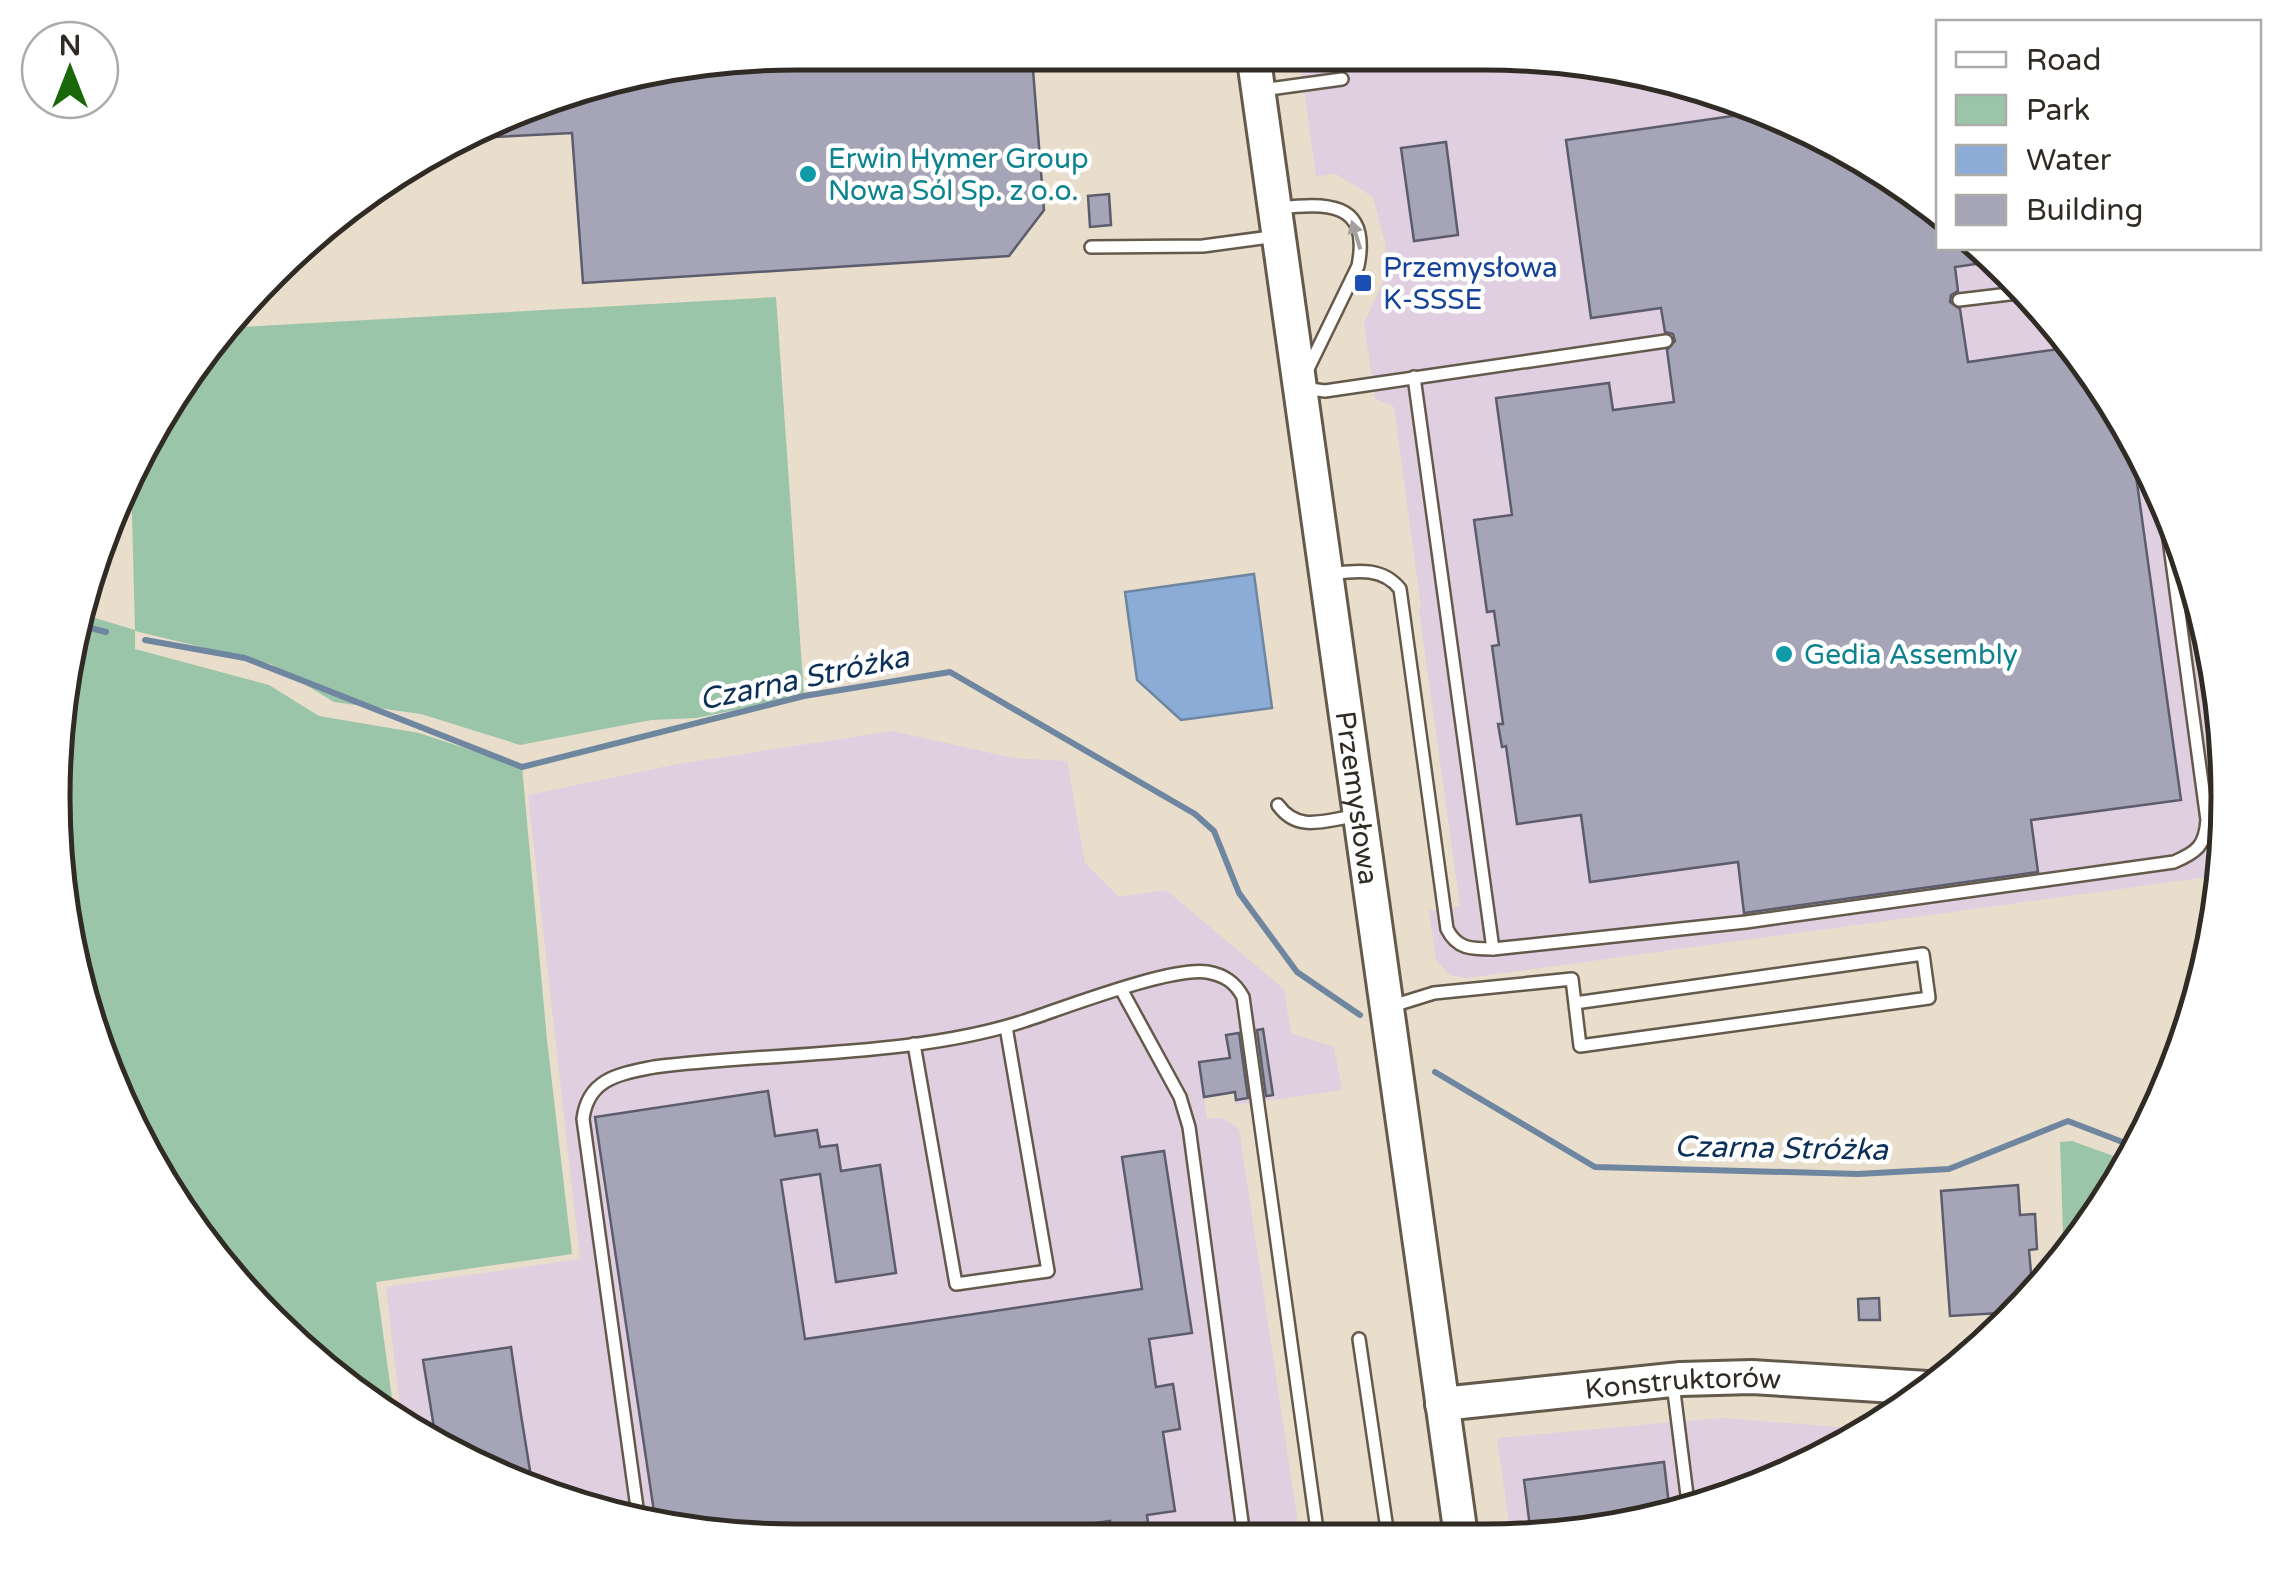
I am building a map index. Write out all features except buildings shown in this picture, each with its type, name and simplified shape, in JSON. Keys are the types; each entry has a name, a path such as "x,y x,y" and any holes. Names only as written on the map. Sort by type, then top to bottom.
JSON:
{"street":[{"name":"Przemysłowa","path":"1256,75 1442,1404 1451,1524"},
{"name":"Konstruktorów","path":"1442,1404 1672,1380 1752,1377 1909,1387"}],"lane":[{"path":"1256,75 1342,78"},
{"path":"1091,246 1203,246 1328,204 1344,211 1354,222 1358,236 1358,266 1299,388 1325,391 1666,341"},
{"path":"1959,300 2008,294"},
{"path":"1414,377 1493,949"},
{"path":"1325,574 1376,572 1391,577 1400,588 1447,928 1454,942 1470,949 1493,949 1804,914 2174,862 2196,852 2206,840 2207,820 2172,564"},
{"path":"1278,805 1287,818 1299,823 1359,815"},
{"path":"1385,1008 1434,993 1572,980 1580,1046 1929,998 1923,954 1575,1004"},
{"path":"637,1506 583,1119 585,1101 598,1086 619,1074 654,1067 914,1044 1006,1026 1121,990 1204,972 1223,976 1236,985 1242,996 1316,1524"},
{"path":"1121,990 1180,1097 1189,1127 1242,1524"},
{"path":"914,1044 956,1284 1048,1271 1006,1026"},
{"path":"1359,1339 1386,1524"},
{"path":"1672,1380 1687,1494"}],"shaded area":[{"path":"1301,70 1532,72 1626,84 1762,125 1848,167 1927,220 1936,228 1936,250 1963,250 2061,354 2114,434 2156,519 2186,609 2205,702 2211,797 2206,877 1466,978 1450,975 1436,960 1429,911 1460,906 1421,607 1394,407 1375,398 1364,323 1387,274 1385,243 1373,197 1336,174 1316,176"},
{"path":"892,731 1013,758 1067,761 1085,863 1119,897 1166,890 1284,989 1291,1033 1334,1047 1342,1090 1236,1105 1234,1092 1204,1097 1207,1119 1223,1118 1239,1129 1298,1524 797,1524 702,1518 609,1499 519,1469 433,1427 400,1405 386,1287 580,1259 528,795 678,764"},
{"path":"1721,1418 1846,1427 1762,1469 1672,1499 1579,1518 1509,1523 1497,1438"}],"green space":[{"path":"776,297 804,696 696,718 651,720 520,745 421,714 334,702 271,664 135,631 135,649 269,685 319,716 419,733 522,767 547,1040 572,1254 376,1282 392,1401 318,1344 250,1276 220,1240 167,1160 125,1075 109,1031 84,939 76,892 70,797 72,749 76,702 93,617 135,630 132,504 167,433 243,327"},
{"path":"2072,1141 2116,1157 2063,1237 2060,1142"}],"water":[{"path":"1254,574 1272,708 1181,720 1137,680 1125,592"}],"waterway":[{"name":"Czarna Stróżka","path":"90,628 106,632"},
{"name":"Czarna Stróżka","path":"145,640 245,658 522,767 804,696 950,672 1195,814 1214,831 1239,893 1297,972 1360,1015"},
{"name":"Czarna Stróżka","path":"1435,1072 1595,1167 1858,1174 1949,1169 2068,1121 2123,1142"}],"place":[{"name":"Erwin Hymer Group Nowa Sól Sp. z o.o.","path":"808,174"},
{"name":"Przemysłowa K-SSSE","path":"1363,283"},
{"name":"Gedia Assembly","path":"1784,654"}]}
